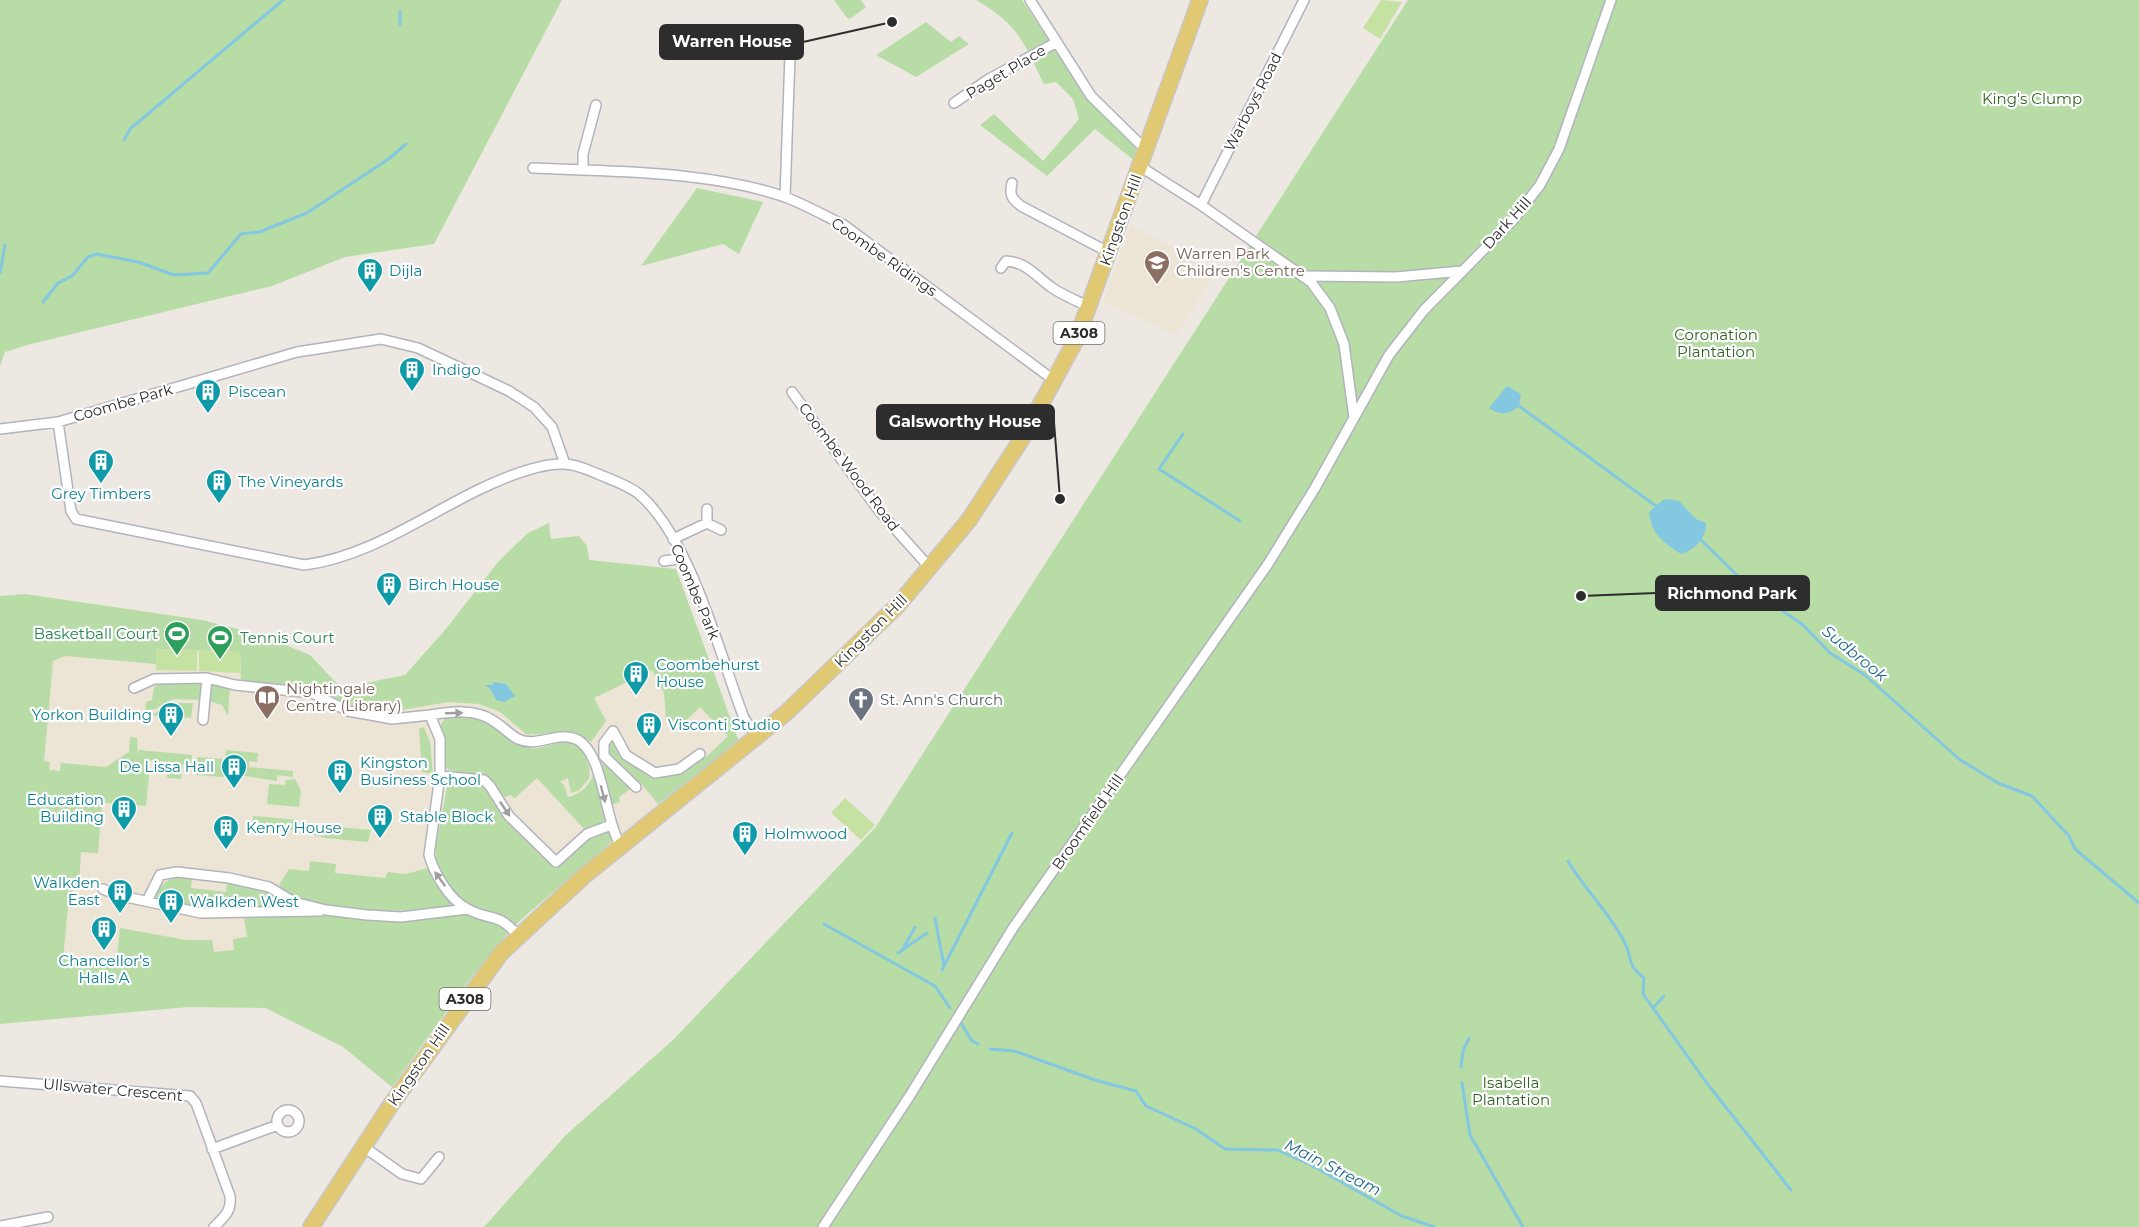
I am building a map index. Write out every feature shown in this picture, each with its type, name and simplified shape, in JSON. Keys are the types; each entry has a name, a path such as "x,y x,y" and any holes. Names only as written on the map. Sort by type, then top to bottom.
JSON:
{"main road":[{"name":"Kingston Hill","path":"366,1143 463,1002 496,958 518,935 621,846 757,737 840,663 931,569 983,500 1055,381 1090,307 1200,0"},
{"name":"A308","path":"311,1227 366,1143"}],"street":[{"path":"1030,0 1091,96 1147,151"},
{"name":"Warboys Road","path":"1201,205 1304,0"},
{"name":"Dark Hill","path":"1354,418 1389,355 1424,310 1513,220 1540,185 1559,148 1611,0"},
{"name":"Paget Place","path":"954,103 989,79 1057,42"},
{"path":"785,197 790,55"},
{"path":"583,170 583,154 596,105"},
{"path":"1141,167 1306,276 1324,298 1339,329 1347,359 1354,418"},
{"name":"Coombe Ridings","path":"533,168 649,172 715,182 785,197 844,225 1055,381"},
{"path":"1012,183 1010,191 1012,199 1021,206 1084,242 1110,253"},
{"path":"1001,268 1006,261 1016,262 1030,269 1052,288 1090,307"},
{"path":"1306,276 1396,278 1462,271"},
{"name":"Coombe Park","path":"565,464 552,427 534,407 509,391 418,348 381,339 297,352 58,422 71,511 76,519 304,565 319,563 368,547 480,489 539,467 565,464 614,481 638,493 660,517 674,539 684,558 744,718 757,737"},
{"name":"Coombe Wood Road","path":"792,392 880,512 931,569"},
{"name":"Broomfield Hill","path":"823,1227 903,1107 1013,928 1268,564 1315,488 1354,418"},
{"path":"0,429 58,422"},
{"path":"706,523 707,509"},
{"path":"674,539 706,523"},
{"path":"706,523 721,530"},
{"path":"664,561 684,558"},
{"path":"203,720 207,678"},
{"path":"134,688 154,680 207,678 236,685 312,693 348,711 392,719 474,712 490,718 518,739 531,742 567,736 585,745 594,763 611,825 621,846"},
{"path":"430,715 440,739 440,776 429,855 433,868 455,899 467,909 504,920 518,935"},
{"path":"636,787 604,758 604,743 613,731 626,754 655,773 679,770 700,753"},
{"path":"594,763 604,758"},
{"path":"440,776 484,780 509,816 556,862 587,834 611,825"},
{"path":"147,901 160,875 181,872 269,887 294,902 326,910 401,917 467,909"},
{"path":"103,889 117,895 201,913 270,911 309,913 326,910"},
{"name":"Ullswater Crescent","path":"0,1082 190,1096 196,1103 231,1206 214,1227"},
{"path":"212,1149 278,1125"},
{"path":"366,1143 402,1174 421,1179 439,1157"},
{"path":"0,1226 48,1217"}],"shaded area":[{"name":"Warren Park Children's Centre","path":"1131,225 1216,271 1176,335 1103,302"},
{"path":"549,523 551,539 579,536 587,546 589,560 676,569 739,742 582,864 515,925 464,987 392,1087 343,1047 266,1008 188,1007 0,1024 0,596 25,594 202,620 261,635 310,655 341,688 405,675 445,630 499,561 528,533"}],"green space":[{"path":"0,0 562,0 434,244 345,257 272,286 31,344 5,352 0,366"},
{"path":"834,0 861,0 866,7 850,19"},
{"path":"976,0 1022,0 1087,98 1112,119 1140,151 1136,162 1095,129 1047,176 980,125 994,114 1043,161 1079,119 1073,99 1056,82 1044,84 1024,45 1011,26"},
{"path":"1381,0 1402,2 1380,39 1363,28"},
{"path":"1408,0 2139,0 2139,1227 484,1227 565,1136 674,1039 875,828"},
{"path":"926,22 951,42 959,36 969,44 916,77 876,55"},
{"path":"697,188 763,202 739,254 723,244 641,266"},
{"path":"549,523 551,539 579,536 587,546 589,560 676,569 739,742 658,804 640,782 619,797 620,802 610,805 600,765 605,763 609,766 608,747 612,740 615,739 637,767 657,775 702,755 705,758 728,736 700,707 677,730 666,717 664,693 652,670 594,698 606,721 591,742 565,731 526,734 500,712 479,704 448,702 385,713 345,704 312,688 241,682 240,652 157,649 156,664 65,656 53,661 44,761 50,762 49,770 60,771 61,763 106,767 129,752 130,737 137,738 138,756 139,750 192,755 191,764 183,764 181,779 167,778 169,762 146,760 150,764 146,806 106,803 102,806 98,853 81,852 79,885 73,886 72,901 68,907 63,959 116,965 120,928 186,940 212,940 214,952 234,950 233,939 247,937 244,917 268,914 310,916 465,912 511,929 464,987 392,1087 343,1047 266,1008 188,1007 0,1024 0,596 25,594 202,620 261,635 310,655 341,688 405,675 445,630 499,561 528,533"},
{"name":"Basketball Court","path":"156,649 197,650 197,671 156,670"},
{"name":"Tennis Court","path":"199,650 240,652 240,673 199,671"},
{"path":"201,682 202,700 173,699 145,714 146,702 152,700 154,688 158,683"},
{"path":"212,684 230,685 228,716 222,705 209,701"},
{"path":"169,703 193,703 191,718 152,715"},
{"path":"453,715 484,721 515,742 530,748 542,748 564,742 575,745 587,760 589,779 579,790 571,793 568,778 560,782 564,785 568,797 585,788 595,771 608,823 586,831 537,778 515,798 510,795 505,797 486,777 449,770 445,766 439,728 445,718"},
{"path":"424,727 430,742 433,774 422,772 419,729"},
{"path":"226,750 258,753 257,762 249,761 249,767 293,771 293,777 277,775 277,781 225,773 224,777 196,775 197,757 225,759"},
{"path":"295,779 301,791 299,807 267,804 269,784 285,785 286,780"},
{"path":"448,782 475,783 487,789 554,865 587,837 608,830 612,841 515,925 505,917 464,902 455,895 436,867 436,845"},
{"path":"845,798 875,825 861,840 831,813"},
{"path":"253,816 298,820 294,830 252,827"},
{"path":"304,824 371,830 368,842 325,838 303,832"},
{"path":"310,861 336,864 335,873 385,878 388,872 406,874 428,868 458,907 391,911 339,908 295,896 279,885 289,869 309,871"},
{"path":"192,877 191,888 226,892 227,881 266,890 289,904 305,908 205,911 156,899 161,886 173,878"}],"water":[{"path":"1507,386 1521,394 1519,406 1505,413 1489,408"},
{"path":"1663,500 1679,501 1696,519 1706,523 1699,543 1691,550 1681,554 1659,537 1650,520 1649,512"},
{"path":"494,682 506,684 515,696 504,702 496,700 491,690 485,685 492,685"}],"waterway":[{"path":"124,140 130,129 283,0"},
{"path":"400,12 400,24"},
{"path":"43,302 58,283 72,276 88,257 97,254 138,262 174,275 208,273 241,234 259,232 307,213 390,158 406,144"},
{"path":"0,273 5,245"},
{"name":"Sudbrook","path":"1519,406 1675,520"},
{"path":"1183,434 1159,469 1240,521"},
{"name":"Sudbrook","path":"1699,538 1750,588 1803,625 1830,653 1865,675 1959,759 1998,783 2032,796 2069,836 2075,849 2139,903"},
{"path":"942,970 1012,833"},
{"path":"1568,861 1619,932 1632,965 1644,978 1643,994 1706,1082 1791,1190"},
{"path":"935,918 944,966"},
{"path":"824,924 935,986 950,1008"},
{"path":"903,949 915,927"},
{"path":"898,953 927,933"},
{"path":"1653,1008 1664,996"},
{"path":"961,1023 972,1041 978,1044"},
{"path":"1461,1067 1463,1051 1469,1038"},
{"name":"Main Stream","path":"990,1049 1014,1051 1095,1080 1136,1091 1146,1106 1196,1129 1225,1149 1277,1150 1309,1164 1402,1216 1434,1227"},
{"path":"1462,1083 1470,1135 1523,1227"}],"place":[{"name":"Warren House","path":"892,22"},
{"name":"Warren Park Children's Centre","path":"1157,286"},
{"name":"Dijla","path":"370,294"},
{"name":"Indigo","path":"412,393"},
{"name":"Piscean","path":"208,415"},
{"name":"Grey Timbers","path":"101,485"},
{"name":"Galsworthy House","path":"1060,499"},
{"name":"The Vineyards","path":"219,505"},
{"name":"Richmond Park","path":"1581,596"},
{"name":"Birch House","path":"389,608"},
{"name":"Basketball Court","path":"177,657"},
{"name":"Tennis Court","path":"220,661"},
{"name":"Coombehurst House","path":"636,697"},
{"name":"Nightingale Centre (Library)","path":"267,721"},
{"name":"St. Ann's Church","path":"861,723"},
{"name":"Yorkon Building","path":"171,738"},
{"name":"Visconti Studio","path":"649,748"},
{"name":"De Lissa Hall","path":"234,790"},
{"name":"Kingston Business School","path":"340,795"},
{"name":"Education Building","path":"124,832"},
{"name":"Stable Block","path":"380,840"},
{"name":"Kenry House","path":"226,851"},
{"name":"Holmwood","path":"745,857"},
{"name":"Walkden East","path":"120,915"},
{"name":"Walkden West","path":"171,925"},
{"name":"Chancellor's Halls A","path":"104,952"}],"park label":[{"name":"King's Clump","path":"2032,99"},
{"name":"Coronation Plantation","path":"1716,344"},
{"name":"Isabella Plantation","path":"1511,1092"}]}
